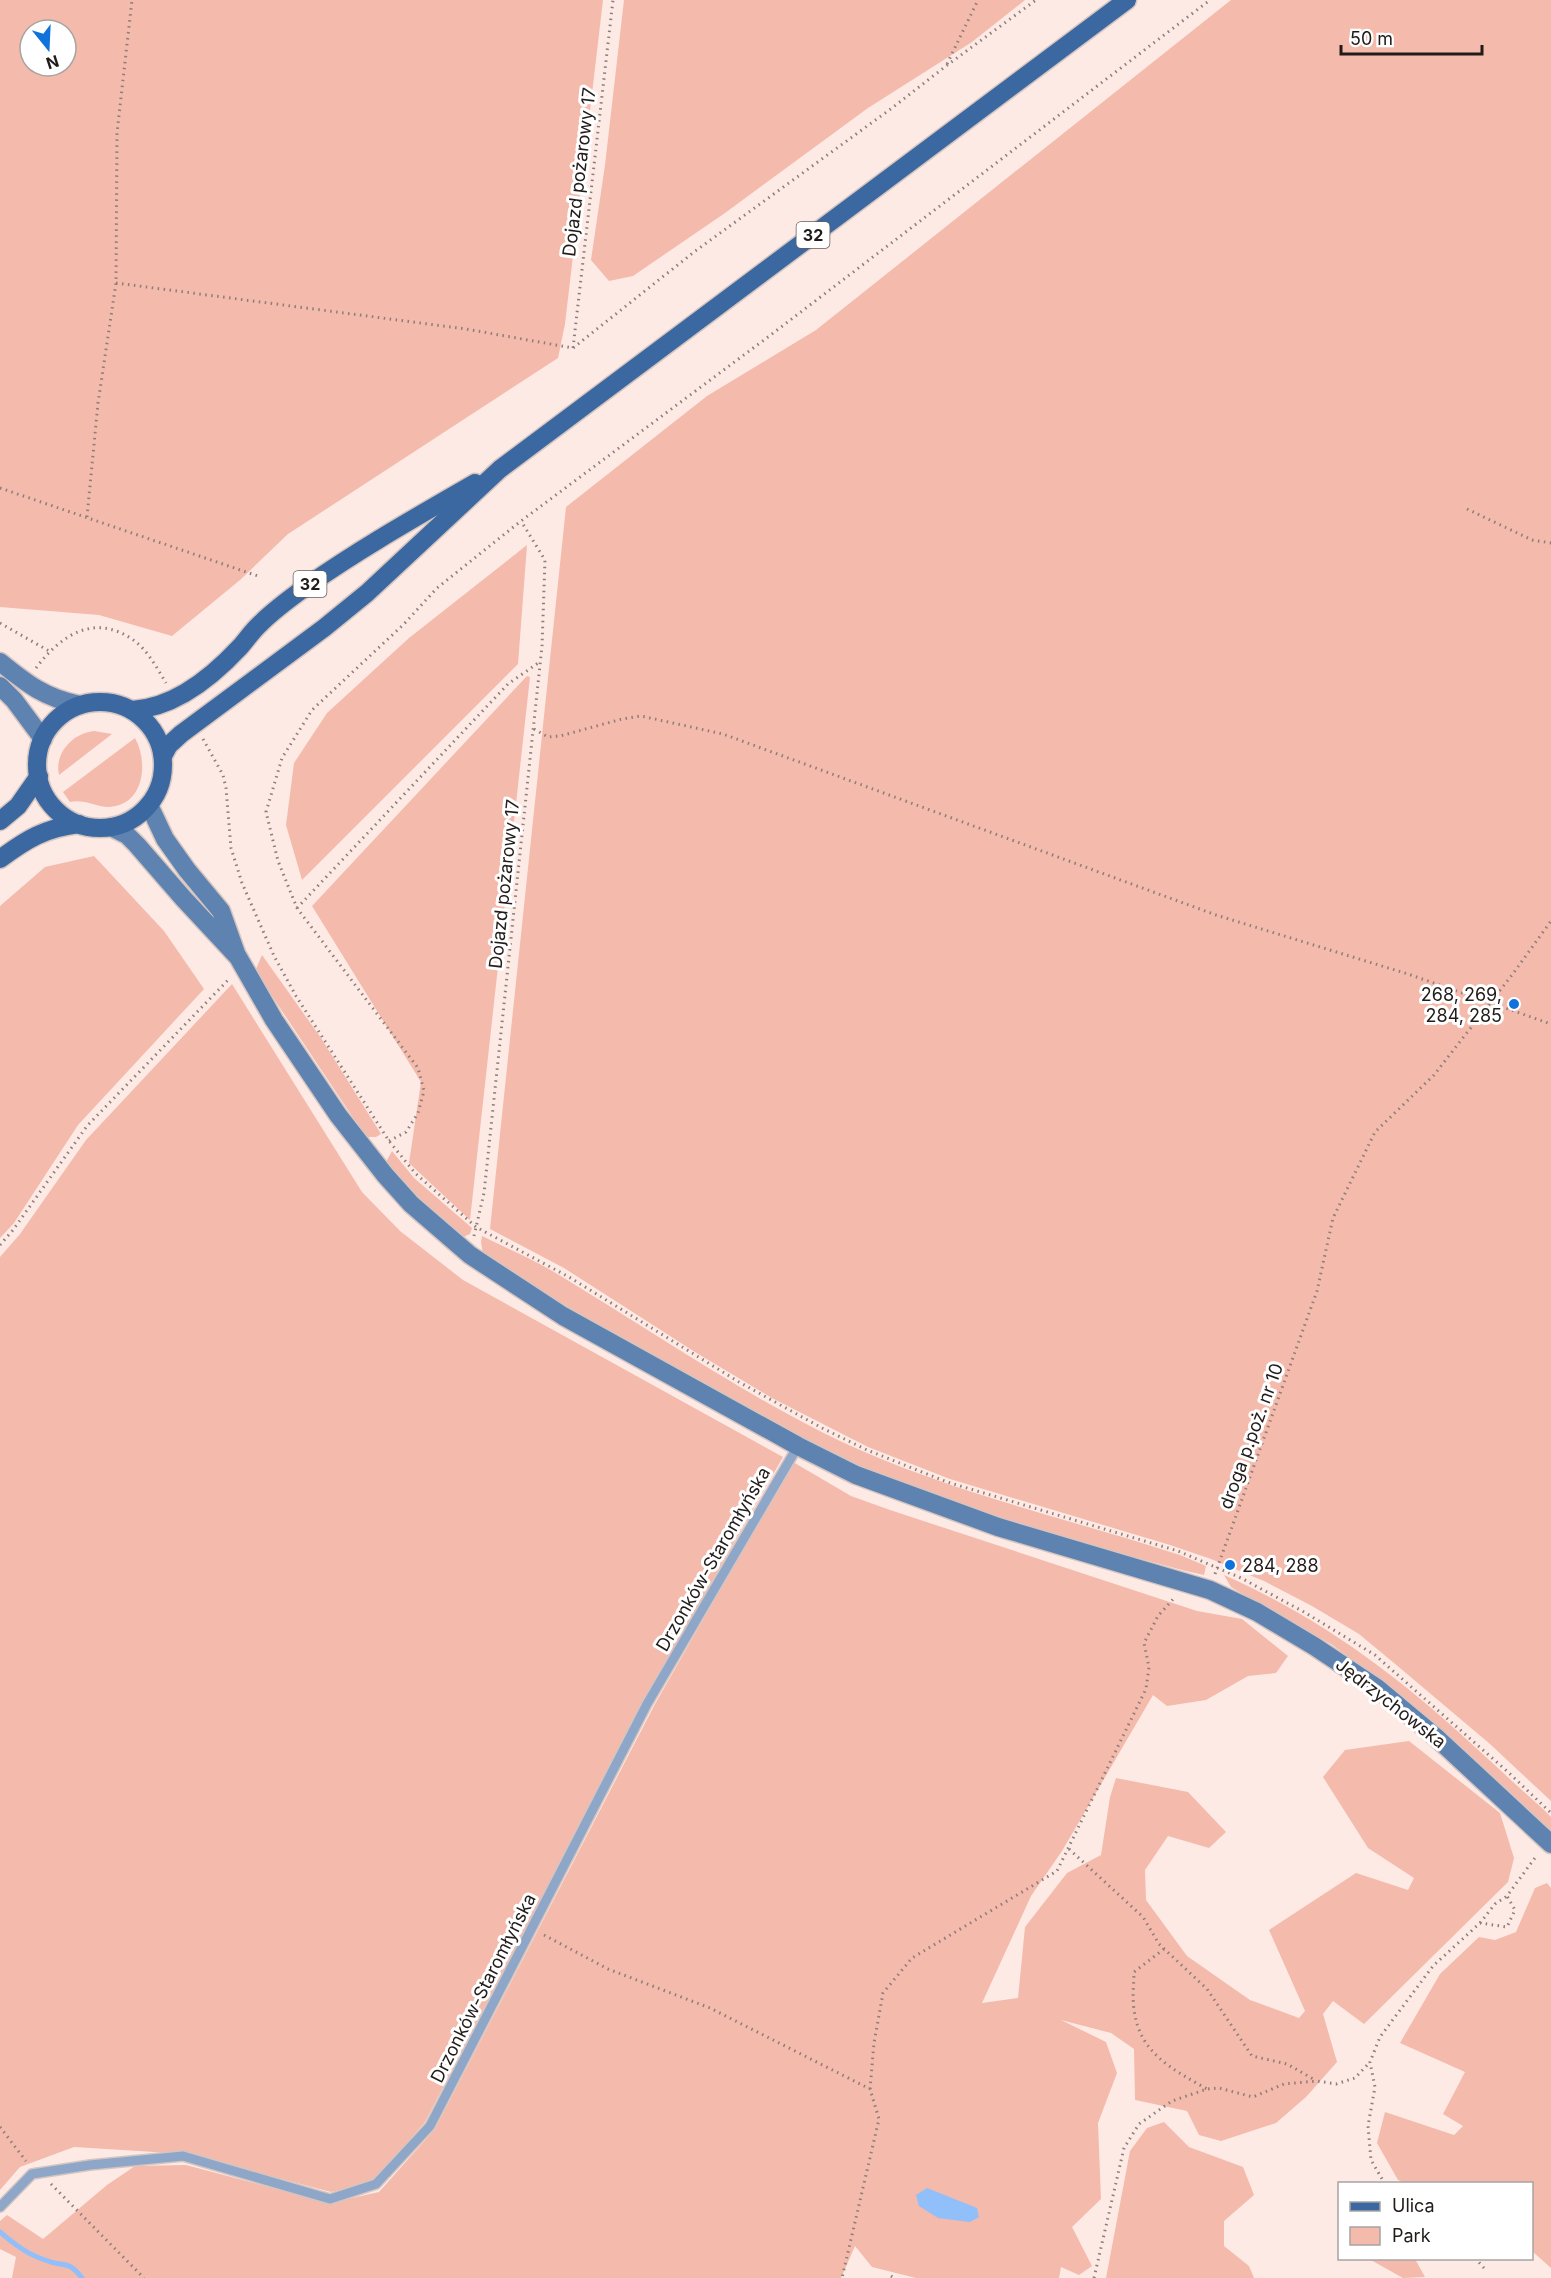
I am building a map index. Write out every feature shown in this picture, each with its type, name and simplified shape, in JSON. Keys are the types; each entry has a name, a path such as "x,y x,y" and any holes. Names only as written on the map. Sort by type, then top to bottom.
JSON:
{"main road":[{"name":"32","path":"163,756 181,734 324,628 367,593 500,469 1127,0"},
{"name":"32","path":"132,710 145,710 158,706 199,684 219,668 261,623 307,586 393,530 500,469"},
{"path":"0,662 46,696 80,705"},
{"path":"0,686 14,700 43,739"},
{"name":"32","path":"0,859 41,832 58,826 79,824 111,827 127,822 149,805 158,790 163,773 163,756 158,740 152,729 132,710 115,703 98,702 80,705 65,712 54,722 43,739 39,751 39,776 51,803 60,813 79,824"},
{"path":"0,821 18,806 39,776"},
{"path":"149,805 165,839 221,911 240,961"},
{"path":"111,827 127,835 137,845 240,961"},
{"name":"Jędrzychowska","path":"240,961 274,1020 338,1115 367,1153 411,1204 470,1255 563,1316 798,1446 856,1475 998,1527 1188,1582 1257,1612 1377,1688 1447,1746 1549,1842"}],"lane":[{"name":"Drzonków-Staromłyńska","path":"0,2207 32,2174 90,2165 183,2156 330,2199 376,2184 430,2126 647,1704 798,1446"}],"path":[{"path":"87,517 98,403 116,282 117,133 132,0"},
{"name":"Dojazd pożarowy 17","path":"573,348 613,0"},
{"path":"946,66 978,0"},
{"path":"116,282 466,329 573,348 694,252 1036,0"},
{"path":"367,1153 406,1132 418,1113 424,1091 418,1068 297,908 278,861 266,812 282,758 312,710 404,624 437,588 521,521 768,338 1210,0"},
{"path":"0,488 258,576"},
{"path":"1467,509 1532,540 1551,543"},
{"name":"Dojazd pożarowy 17","path":"470,1255 486,1170 541,661 545,560 521,521"},
{"path":"0,623 49,651 76,631 105,627 132,639 150,657 175,697"},
{"path":"297,908 508,684 541,661"},
{"path":"534,729 548,737 560,736 641,716 723,734 1216,915 1408,974 1551,1024"},
{"path":"194,724 223,775 231,848 242,883 274,956 296,996 389,1141 415,1173 476,1227 569,1277 759,1393 867,1450 947,1482 1155,1543 1241,1578 1304,1612 1375,1655 1508,1772 1551,1814"},
{"name":"droga p.poż. nr 10","path":"1210,1590 1317,1291 1333,1218 1375,1132 1434,1075 1551,921"},
{"path":"0,1245 87,1126 240,961"},
{"path":"842,2278 879,2119 870,2089 874,2043 883,1993 912,1958 1057,1871 1146,1689 1149,1666 1144,1643 1158,1616 1188,1582"},
{"path":"1094,2278 1124,2148 1139,2124 1172,2101 1207,2089 1219,2088 1254,2097 1284,2084 1317,2081 1336,2084 1355,2078 1370,2062 1380,2037 1433,1966 1480,1923 1495,1904 1507,1896 1549,1842"},
{"path":"1069,1849 1143,1917 1164,1949 1207,1989 1252,2056 1287,2064 1317,2081"},
{"path":"1480,1923 1507,1927 1515,1910 1507,1896"},
{"path":"532,1929 608,1969 710,2008 870,2089"},
{"path":"1164,1949 1134,1971 1134,2010 1143,2042 1166,2066 1207,2089"},
{"path":"1370,2062 1374,2087 1368,2126 1371,2160 1385,2182"},
{"path":"0,2127 22,2157 144,2278"},
{"path":"1476,2260 1484,2268"}],"green space":[{"path":"0,0 603,0 565,324 558,358 288,534 240,580 172,636 99,615 0,607"},
{"path":"624,0 1025,0 972,42 868,108 725,213 633,276 609,281 591,260 605,165"},
{"path":"1231,0 1551,0 1551,1801 1490,1744 1359,1634 1312,1606 1264,1581 1211,1559 950,1479 868,1447 772,1398 695,1352 564,1268 490,1229 566,507 707,396 816,330"},
{"path":"527,545 518,664 302,880 286,825 294,763 327,713 409,638"},
{"path":"527,676 530,677 470,1220 409,1163 421,1082 312,906"},
{"path":"94,731 112,734 59,775 59,759 62,752 72,740"},
{"path":"135,738 142,759 142,771 136,792 129,800 107,807 80,801 70,802 63,792"},
{"path":"94,856 164,931 204,989 78,1125 14,1223 0,1238 0,906 45,867"},
{"path":"262,955 321,1038 381,1134 376,1137 366,1137 260,978 256,969"},
{"path":"232,984 362,1192 400,1231 463,1280 783,1457 645,1699 425,2122 373,2182 331,2192 187,2154 74,2147 20,2167 0,2190 0,1257 20,1234 86,1140"},
{"path":"392,1151 414,1178 472,1228 470,1234 463,1237 412,1193 386,1162"},
{"path":"482,1236 531,1259 733,1383 840,1441 965,1490 1180,1555 1206,1566 1204,1575 981,1512 941,1499 845,1459 664,1362 543,1292 483,1254"},
{"path":"793,1462 851,1496 890,1510 1197,1611 1242,1619 1288,1656 1276,1673 1248,1676 1206,1700 1167,1706 1153,1695 1062,1851 1031,1896 982,2003 1018,1998 1025,1927 1067,1873 1101,1855 1110,1797 1116,1778 1188,1792 1226,1832 1209,1848 1168,1836 1145,1870 1146,1900 1187,1956 1250,2000 1299,2018 1305,2011 1269,1930 1356,1873 1408,1890 1414,1878 1368,1848 1323,1777 1345,1750 1409,1741 1500,1813 1514,1858 1508,1882 1364,2024 1333,2001 1323,2014 1337,2062 1306,2097 1276,2123 1221,2141 1199,2135 1187,2111 1135,2100 1134,2049 1111,2033 1061,2020 1106,2042 1117,2073 1098,2123 1101,2199 1072,2227 1092,2266 1079,2275 1061,2267 1059,2278 916,2278 872,2267 855,2246 841,2278 12,2278 16,2257 0,2249 0,2221 7,2215 43,2239 107,2185 135,2166 186,2165 330,2203 379,2192 435,2129 655,1704"},
{"path":"1224,1575 1264,1594 1322,1627 1399,1682 1543,1809 1551,1817 1551,1831 1450,1739 1369,1672 1331,1644 1231,1587"},
{"path":"1547,1883 1551,1888 1551,2268 1533,2252 1533,2182 1403,2182 1398,2180 1377,2143 1385,2112 1454,2135 1463,2126 1443,2114 1465,2072 1400,2043 1440,1974 1479,1937 1495,1940 1516,1932 1535,1888"},
{"path":"1164,2122 1189,2147 1243,2167 1254,2195 1224,2221 1224,2246 1249,2266 1254,2278 1106,2278 1130,2151 1147,2128"},
{"path":"1371,2260 1416,2260 1425,2277 1403,2278"}],"water":[{"path":"927,2188 977,2208 979,2217 970,2222 938,2218 919,2206 916,2195"}],"waterway":[{"path":"0,2232 27,2252 38,2258 68,2266 82,2278"}],"place":[{"name":"268, 269, 284, 285","path":"1514,1004"},
{"name":"284, 288","path":"1230,1565"}]}
